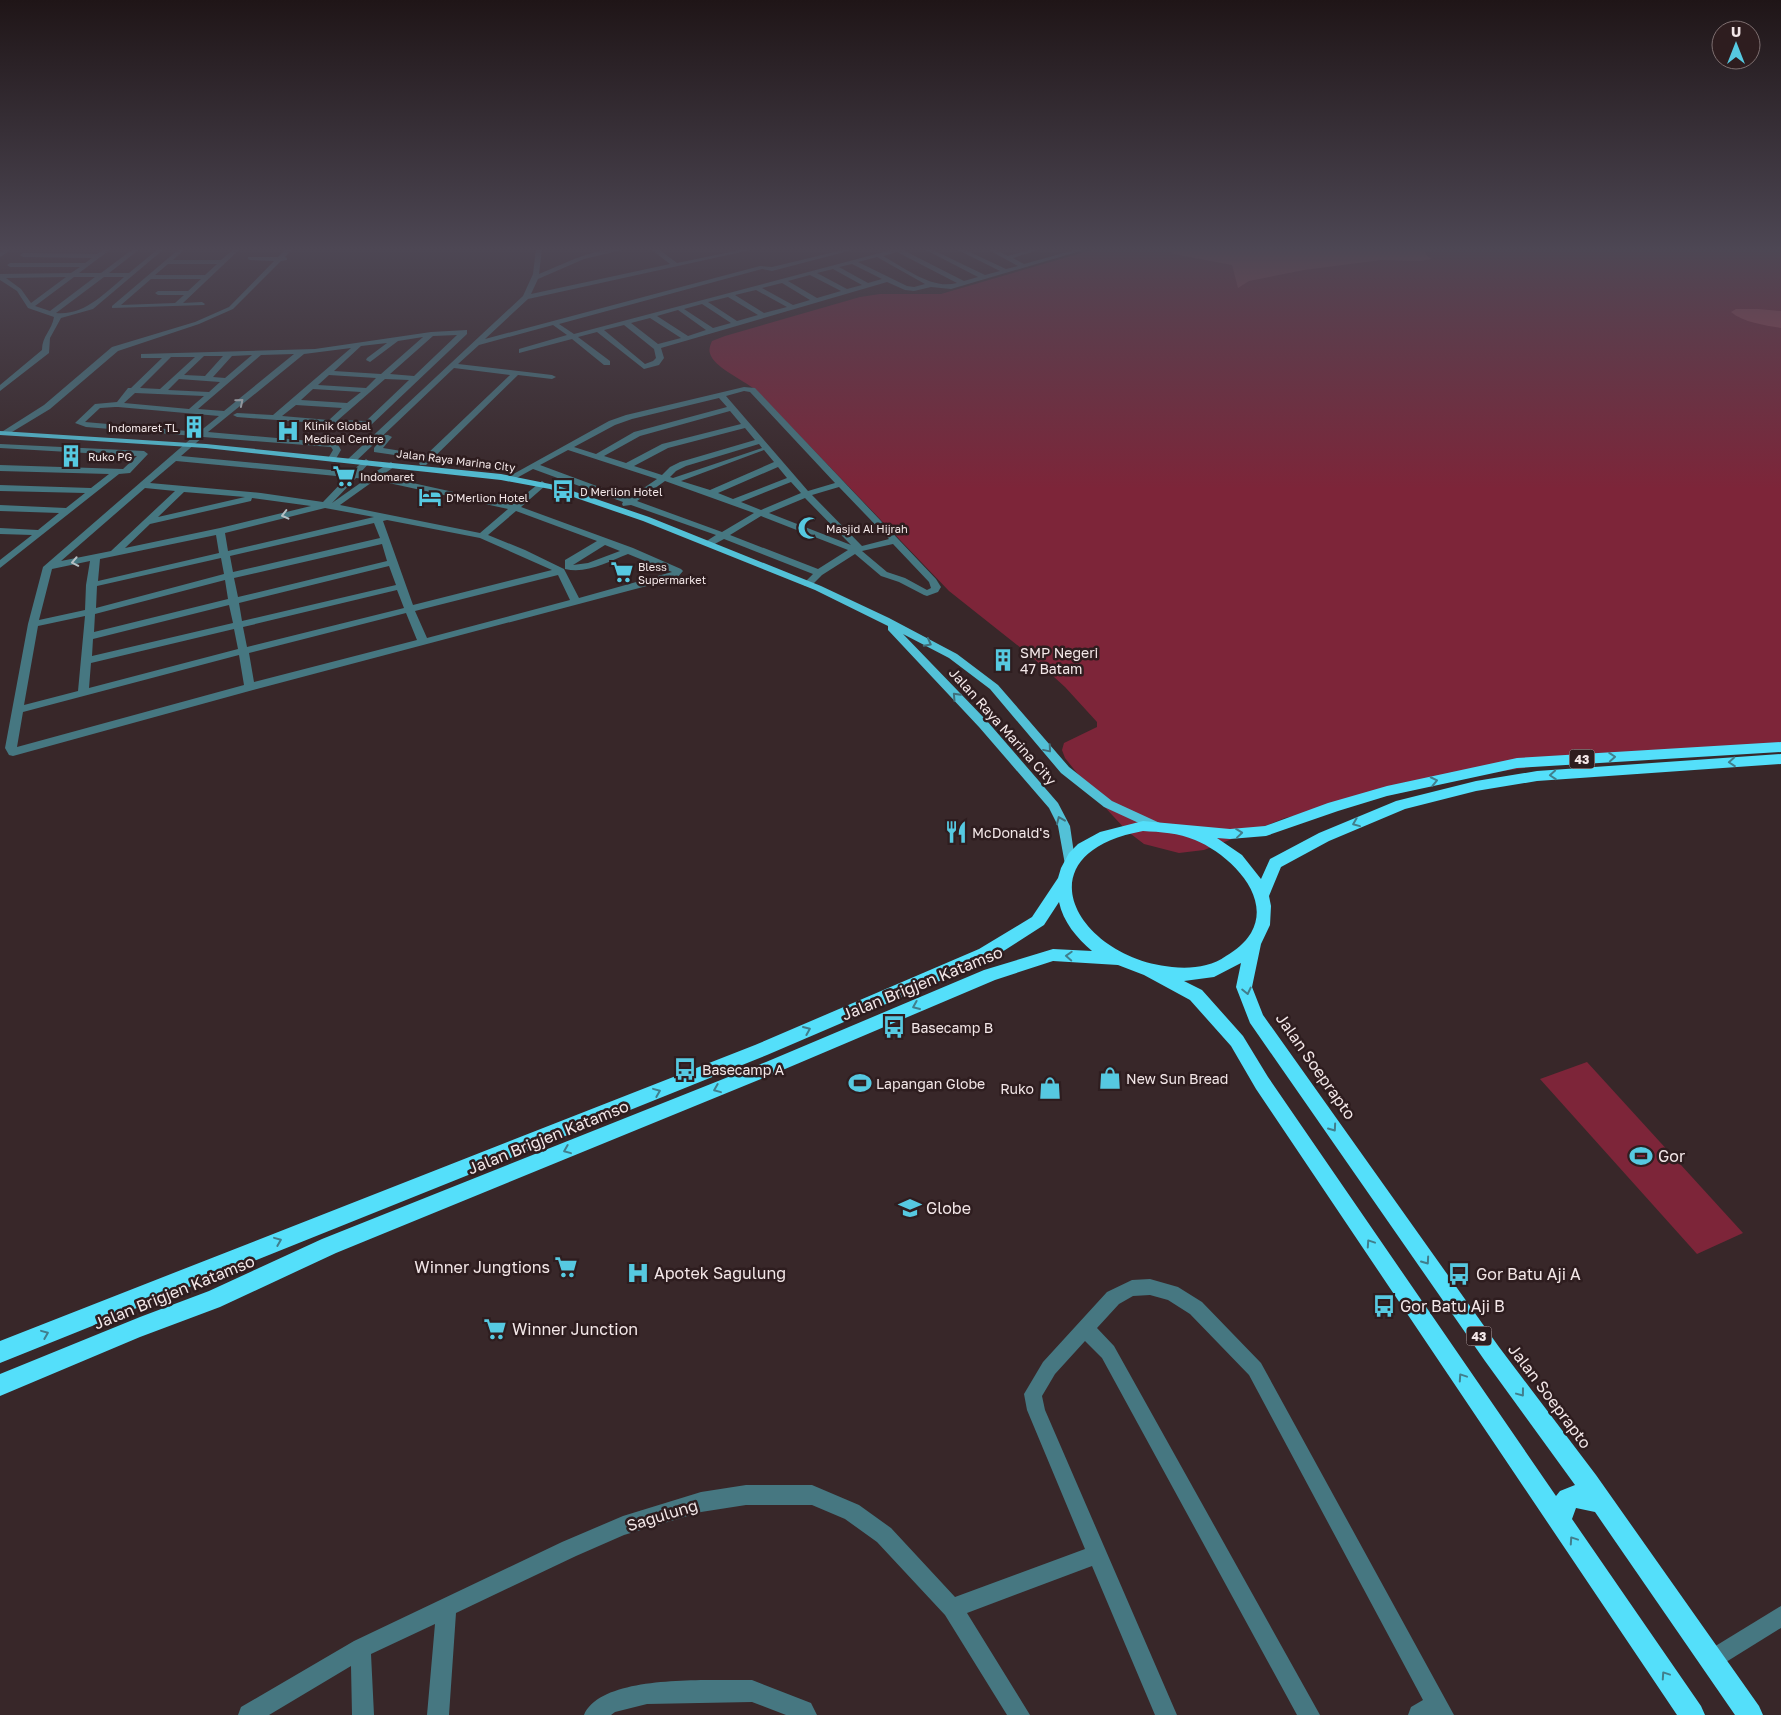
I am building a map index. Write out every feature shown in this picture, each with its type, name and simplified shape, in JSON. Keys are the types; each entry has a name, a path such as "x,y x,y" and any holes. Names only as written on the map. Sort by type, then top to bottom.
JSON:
{"highway":[{"name":"43","path":"1166,827 1230,834 1266,830 1387,791 1517,763 1781,747"},
{"name":"43","path":"1261,896 1275,863 1324,836 1401,805 1476,786 1537,776 1781,759"},
{"path":"1143,826 1166,827 1202,837 1229,852 1249,872 1261,896 1263,921 1254,944 1233,962 1203,973 1169,975 1150,971 1134,967 1102,951 1079,929 1067,904 1068,874 1074,859 1091,842 1114,830 1143,826"},
{"name":"Jalan Brigjen Katamso","path":"0,1352 761,1050 985,954 1038,921 1068,874"},
{"name":"Jalan Soeprapto","path":"1254,944 1244,987 1256,1018 1750,1715"},
{"name":"Jalan Brigjen Katamso","path":"0,1385 140,1327 213,1300 329,1246 772,1067 990,974 1053,955 1117,959"},
{"path":"1150,971 1196,994 1236,1041 1262,1083 1692,1715"},
{"path":"434,1180 438,1203"},
{"path":"1560,1521 1562,1507 1567,1498 1577,1495 1587,1497 1602,1504"}],"main road":[{"name":"Jalan Raya Marina City","path":"2,433 189,444 510,478 542,484 618,510 808,584 885,620 953,656 994,687 1066,770 1108,804 1166,827"},
{"name":"Jalan Raya Marina City","path":"885,620 983,724 1054,806 1064,826 1068,874"}],"street":[{"path":"0,390 46,351 45,340 52,329"},
{"path":"2,433 47,407 115,349 174,329"},
{"path":"429,458 380,451 377,448 493,329"},
{"path":"479,342 531,329"},
{"path":"563,329 607,363"},
{"path":"598,329 644,367 656,363 660,358 660,351 635,329"},
{"path":"522,350 598,329"},
{"path":"673,329 688,339"},
{"path":"657,347 719,329"},
{"path":"144,356 315,351 431,334 457,331 464,333 370,422 363,424 237,415"},
{"path":"331,422 431,334"},
{"path":"370,360 395,340"},
{"path":"351,462 489,340"},
{"path":"275,418 344,360 358,345"},
{"path":"200,446 315,351"},
{"path":"192,410 260,352"},
{"path":"174,458 373,477 514,508 630,550 677,569 677,573 674,576 575,600 13,752 11,748 33,624 48,569 189,444 300,352"},
{"path":"208,379 230,353"},
{"path":"161,392 202,354"},
{"path":"117,404 168,356"},
{"path":"457,367 552,377"},
{"path":"419,468 516,373"},
{"path":"326,374 416,378"},
{"path":"178,376 226,380"},
{"path":"311,387 368,390"},
{"path":"510,478 612,423 744,389 752,390 933,581 936,587 935,590 927,593 922,592 902,580 884,574 857,549 792,479 721,395"},
{"path":"131,390 209,394"},
{"path":"293,402 350,406"},
{"path":"226,414 102,404 94,408 80,423 200,435 334,445 336,450 331,460"},
{"path":"598,456 637,434 732,408"},
{"path":"71,438 86,425"},
{"path":"628,466 664,446 746,425"},
{"path":"618,510 669,480 763,444"},
{"path":"669,480 673,469 683,464 763,444"},
{"path":"0,446 144,454 128,471 0,468"},
{"path":"566,447 710,493 857,549"},
{"path":"329,506 366,462"},
{"path":"710,493 779,463"},
{"path":"48,569 329,506 390,465"},
{"path":"533,466 723,535 819,573"},
{"path":"0,566 5,557 41,533 117,472"},
{"path":"732,502 792,479"},
{"path":"482,536 542,484"},
{"path":"708,544 760,513 806,494 840,484"},
{"path":"142,485 261,496 329,506 382,518 482,536 522,552 561,571 575,600"},
{"path":"0,488 93,492"},
{"path":"113,554 182,489"},
{"path":"146,522 261,496"},
{"path":"0,508 68,511"},
{"path":"382,518 385,540 409,609 423,641"},
{"path":"91,585 382,518"},
{"path":"0,530 41,533"},
{"path":"220,531 250,687"},
{"path":"33,624 90,612 228,576 385,540"},
{"path":"606,541 568,562 568,566 575,569 584,567 630,550"},
{"path":"808,584 819,573 857,549 894,541"},
{"path":"83,694 91,585 95,558"},
{"path":"87,637 393,562"},
{"path":"18,710 561,571"},
{"path":"86,661 402,586"},
{"path":"1166,1715 1036,1410 1033,1394 1049,1368 1113,1298 1132,1288 1150,1287 1172,1293 1196,1308 1256,1369 1440,1710 1419,1715"},
{"path":"1085,1330 1099,1340 1108,1352 1310,1715"},
{"name":"Sagulung","path":"249,1715 361,1648 569,1549 640,1521 701,1502 746,1495 812,1495 852,1512 884,1535 952,1608 1019,1715"},
{"path":"952,1608 1097,1554"},
{"path":"438,1715 446,1608"},
{"path":"1711,1660 1781,1616"},
{"path":"361,1648 363,1715"},
{"path":"595,1715 609,1703 647,1693 752,1691 803,1711 806,1715"}],"shaded area":[{"path":"749,329 1781,329 1781,750 1537,766 1490,773 1285,818 1204,850 1179,853 1144,844 1127,831 1100,802 1065,758 1062,750 1064,743 1097,727 1097,722 1065,687 1031,656 949,591 758,392 714,361 710,352 712,341"},
{"name":"Gor","path":"1587,1062 1743,1233 1697,1254 1540,1079"}],"place":[{"name":"Indomaret TL","path":"194,427"},
{"name":"Klinik Global Medical Centre","path":"288,431"},
{"name":"Ruko PG","path":"71,456"},
{"name":"Indomaret","path":"344,476"},
{"name":"D Merlion Hotel","path":"563,491"},
{"name":"D'Merlion Hotel","path":"430,497"},
{"name":"Masjid Al Hijrah","path":"809,528"},
{"name":"Bless Supermarket","path":"622,572"},
{"name":"SMP Negeri 47 Batam","path":"1003,660"},
{"name":"McDonald's","path":"956,832"},
{"name":"Basecamp B","path":"894,1027"},
{"name":"Basecamp A","path":"685,1069"},
{"name":"New Sun Bread","path":"1110,1078"},
{"name":"Lapangan Globe","path":"860,1083"},
{"name":"Ruko","path":"1050,1088"},
{"name":"Gor","path":"1641,1156"},
{"name":"Globe","path":"910,1208"},
{"name":"Winner Jungtions","path":"566,1267"},
{"name":"Apotek Sagulung","path":"638,1273"},
{"name":"Gor Batu Aji A","path":"1459,1274"},
{"name":"Gor Batu Aji B","path":"1384,1306"},
{"name":"Winner Junction","path":"495,1329"}]}
